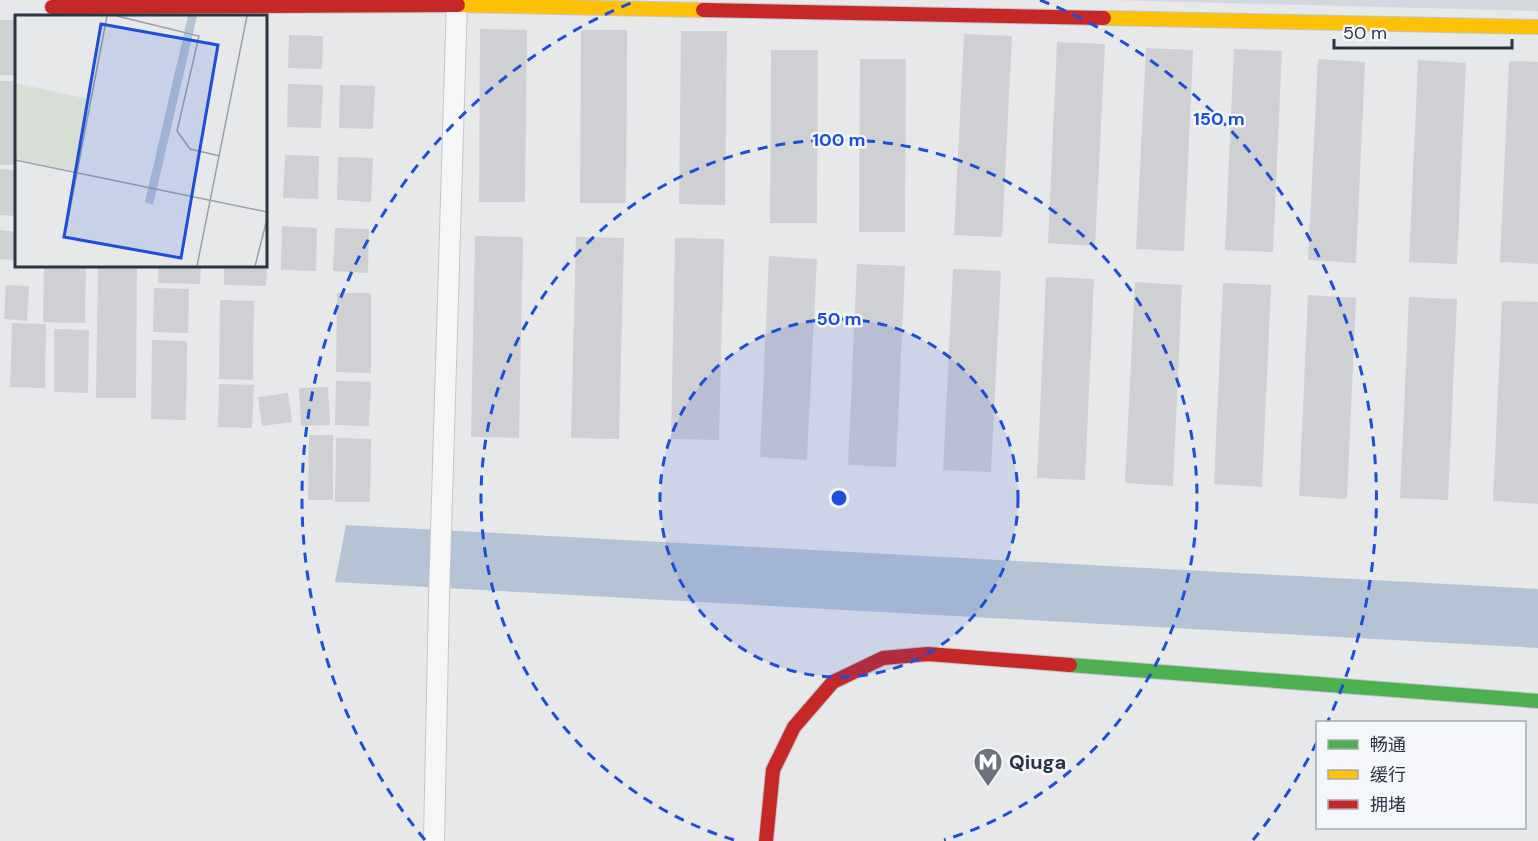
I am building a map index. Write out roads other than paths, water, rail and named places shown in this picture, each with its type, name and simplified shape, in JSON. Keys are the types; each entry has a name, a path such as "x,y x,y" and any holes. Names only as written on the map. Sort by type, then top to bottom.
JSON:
{"street":[{"path":"434,841 457,2"},
{"path":"52,8 457,2 1538,27"},
{"path":"766,841 773,770 794,727 833,682 883,658 928,654 1538,701"}],"water":[{"path":"346,525 1538,589 1538,648 335,582"}],"place":[{"name":"Qiuga","path":"988,788"}]}
